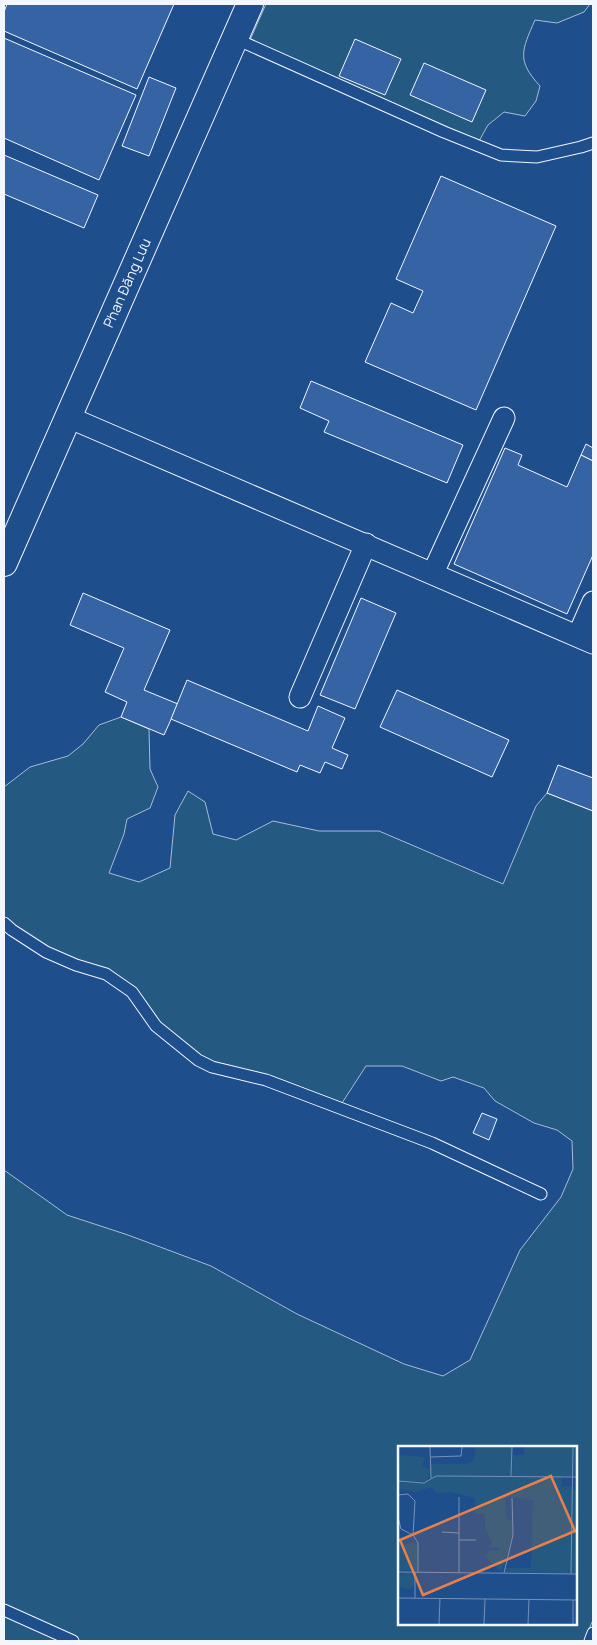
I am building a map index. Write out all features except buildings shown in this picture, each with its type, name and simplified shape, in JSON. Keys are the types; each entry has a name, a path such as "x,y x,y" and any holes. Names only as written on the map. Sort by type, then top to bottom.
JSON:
{"street":[{"name":"Phan Đăng Lưu","path":"4,563 236,39 246,7"},
{"path":"68,416 586,640 593,602"},
{"path":"433,573 504,418"},
{"path":"300,697 366,544"}],"lane":[{"path":"236,39 444,132 501,155 537,157 593,143"},
{"path":"4,923 46,952 76,965 106,974 132,992 156,1026 198,1060 212,1067 266,1080 432,1143 541,1194"},
{"path":"4,1610 73,1641"},
{"path":"590,1641 593,1633"}],"shaded area":[{"path":"266,4 590,4 584,12 557,23 535,20 527,39 524,62 532,77 540,86 536,101 525,116 504,112 488,125 479,141 250,40"},
{"path":"121,717 149,729 150,769 158,787 150,808 127,819 124,834 109,873 139,882 170,868 175,815 188,791 205,802 213,834 236,840 273,821 319,831 379,831 503,884 536,806 547,793 593,811 593,1620 584,1641 4,1641 4,1170 67,1215 128,1235 211,1266 297,1314 404,1364 443,1376 470,1360 520,1250 561,1197 573,1169 572,1141 557,1130 534,1123 495,1101 484,1088 453,1077 441,1081 402,1066 366,1066 342,1103 272,1076 215,1062 202,1056 159,1023 136,990 79,960 48,948 16,927 4,916 4,787 30,767 68,756 83,744 99,725"}]}
